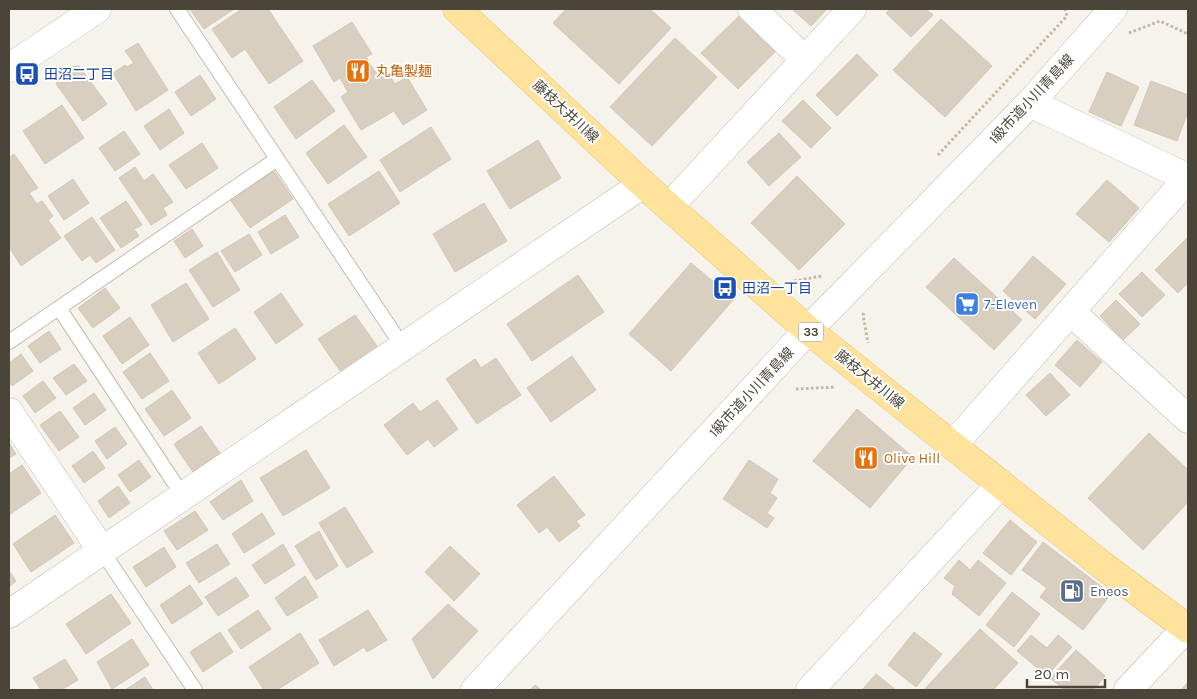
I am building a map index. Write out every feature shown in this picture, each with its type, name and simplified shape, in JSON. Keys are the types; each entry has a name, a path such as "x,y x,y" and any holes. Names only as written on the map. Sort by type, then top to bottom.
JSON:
{"main road":[{"name":"藤枝大井川線","path":"457,9 643,184 808,330 1102,565 1185,636"}],"street":[{"path":"9,68 97,9"},
{"path":"752,9 805,60"},
{"path":"669,207 852,9"},
{"name":"1級市道小川青島線","path":"475,690 808,330 1030,103 1113,9"},
{"path":"953,446 1188,178 1030,103"},
{"path":"9,614 643,184"},
{"path":"1072,312 1185,410"},
{"path":"9,412 102,551"},
{"path":"810,690 1001,484"},
{"path":"1128,690 1185,636"}],"lane":[{"path":"177,9 403,347"},
{"path":"9,342 277,159"},
{"path":"58,308 183,496"},
{"path":"102,551 195,690"}],"path":[{"path":"934,159 1067,16 1064,9"},
{"path":"1122,35 1160,21 1188,34"},
{"path":"788,280 796,282 829,274"},
{"path":"869,308 863,315 869,348"}],"building":[{"path":"190,9 234,9 204,29"},
{"path":"242,9 268,9 303,61 269,84 245,49 232,58 212,29"},
{"path":"566,9 650,9 671,28 619,84 553,23"},
{"path":"792,9 827,9 811,26"},
{"path":"890,9 926,9 933,15 911,37 886,13"},
{"path":"741,14 777,50 738,89 701,53"},
{"path":"941,19 992,66 945,117 893,70"},
{"path":"352,22 372,54 366,57 375,72 384,67 395,84 407,77 427,110 403,125 394,111 361,130 341,97 348,92 340,78 334,82 313,46"},
{"path":"675,38 717,77 652,146 610,107"},
{"path":"138,43 168,90 136,111 113,73 125,65 127,67 134,63 125,51"},
{"path":"857,54 878,75 837,116 816,95"},
{"path":"79,66 107,104 83,121 56,84 60,74 71,67"},
{"path":"1107,72 1139,87 1121,126 1089,112"},
{"path":"200,75 216,99 191,116 175,92"},
{"path":"312,80 335,111 296,139 274,107"},
{"path":"1151,81 1188,95 1188,112 1177,141 1134,125"},
{"path":"803,100 831,128 811,148 782,121"},
{"path":"62,105 84,138 45,164 23,131"},
{"path":"169,109 184,133 160,150 144,126"},
{"path":"344,125 367,157 328,184 306,153"},
{"path":"431,127 451,159 400,192 380,160"},
{"path":"124,131 140,154 115,171 99,148"},
{"path":"779,133 801,157 769,186 747,162"},
{"path":"538,140 561,178 510,209 487,171"},
{"path":"202,143 218,168 186,189 169,165"},
{"path":"14,154 38,188 29,193 37,204 42,201 53,216 48,220 61,238 21,266 9,247 9,158"},
{"path":"135,167 144,181 153,174 173,202 163,208 167,215 151,225 119,178"},
{"path":"274,171 293,199 250,228 231,201"},
{"path":"379,171 400,203 349,236 328,204"},
{"path":"797,176 845,224 799,270 751,223"},
{"path":"73,179 89,203 64,220 48,196"},
{"path":"1107,180 1139,208 1109,242 1076,214"},
{"path":"126,201 142,225 134,229 139,236 121,248 100,218"},
{"path":"484,203 507,241 455,272 433,234"},
{"path":"285,215 299,237 271,254 258,232"},
{"path":"92,217 115,250 96,263 90,255 82,261 64,236"},
{"path":"192,229 203,246 185,258 174,241"},
{"path":"249,234 262,255 235,272 221,251"},
{"path":"1188,237 1188,283 1178,293 1155,270"},
{"path":"217,252 240,290 213,307 189,270"},
{"path":"1033,256 1066,284 1035,319 1003,291"},
{"path":"954,258 1022,320 994,350 926,287"},
{"path":"691,263 734,299 671,371 629,334"},
{"path":"1142,272 1165,295 1142,317 1119,294"},
{"path":"578,275 604,312 532,361 507,324"},
{"path":"186,283 209,319 173,342 151,305"},
{"path":"105,288 120,308 93,328 78,308"},
{"path":"281,293 303,325 276,344 254,312"},
{"path":"1116,300 1140,324 1123,340 1100,316"},
{"path":"355,315 377,346 340,371 318,339"},
{"path":"130,317 149,345 122,364 103,336"},
{"path":"235,328 256,359 219,384 198,353"},
{"path":"49,331 61,349 40,363 28,346"},
{"path":"1077,340 1102,362 1080,387 1055,365"},
{"path":"150,353 169,381 142,399 123,372"},
{"path":"21,354 33,371 12,386 9,382 9,363"},
{"path":"572,356 596,390 551,422 527,388"},
{"path":"496,358 521,395 477,424 446,379 475,359 481,368"},
{"path":"74,364 87,381 66,395 53,378"},
{"path":"1050,373 1070,395 1046,416 1026,395"},
{"path":"43,381 56,398 35,413 23,396"},
{"path":"172,390 191,418 164,436 145,409"},
{"path":"94,393 106,410 85,425 73,408"},
{"path":"437,400 458,429 434,447 428,439 407,455 384,425 413,403 420,412"},
{"path":"857,409 913,457 870,508 813,461"},
{"path":"60,411 79,437 59,451 40,425"},
{"path":"201,426 220,453 193,472 174,444"},
{"path":"115,427 127,444 107,459 95,441"},
{"path":"1149,433 1188,470 1188,502 1143,550 1088,498"},
{"path":"9,443 16,454 9,458"},
{"path":"306,450 330,488 283,516 260,478"},
{"path":"93,451 105,468 84,483 72,466"},
{"path":"139,460 151,477 130,492 118,475"},
{"path":"749,460 778,479 770,493 777,498 767,513 774,518 767,528 723,499"},
{"path":"22,465 41,493 9,515 9,474"},
{"path":"554,476 585,515 576,521 580,526 559,542 547,527 539,533 517,505"},
{"path":"241,480 253,501 223,520 210,502"},
{"path":"118,486 130,503 109,518 98,501"},
{"path":"345,507 373,552 347,568 319,523"},
{"path":"195,511 208,530 177,550 164,531"},
{"path":"262,513 275,534 244,553 232,534"},
{"path":"55,515 74,543 31,572 13,544"},
{"path":"1010,520 1037,542 1011,575 983,553"},
{"path":"319,531 338,566 316,580 295,546"},
{"path":"1043,542 1111,594 1083,630 1040,597 1047,588 1022,570"},
{"path":"217,544 230,564 199,583 186,563"},
{"path":"283,544 295,565 265,584 252,565"},
{"path":"450,546 480,574 454,601 425,572"},
{"path":"164,547 176,567 146,587 133,567"},
{"path":"959,560 970,570 978,560 1006,583 979,616 952,594 955,586 944,578"},
{"path":"9,571 16,581 9,587"},
{"path":"305,576 318,597 287,616 275,598"},
{"path":"236,577 249,596 218,616 205,597"},
{"path":"190,585 203,604 172,624 160,605"},
{"path":"1012,592 1040,614 1014,647 986,625"},
{"path":"111,594 131,623 86,654 66,624"},
{"path":"448,604 478,631 433,679 412,639"},
{"path":"258,610 271,629 241,649 228,630"},
{"path":"368,610 387,640 367,652 364,647 334,666 319,640"},
{"path":"980,629 1018,663 993,690 924,690"},
{"path":"220,632 233,652 203,672 190,652"},
{"path":"914,632 942,654 916,687 888,665"},
{"path":"300,633 319,663 277,690 264,690 249,667"},
{"path":"1031,635 1047,648 1058,635 1072,647 1047,676 1017,651"},
{"path":"132,639 149,665 112,689 97,662"},
{"path":"1076,650 1105,676 1093,690 1065,690 1050,678"},
{"path":"65,659 78,680 61,690 41,690 33,678"},
{"path":"876,674 896,690 862,690"},
{"path":"145,677 153,690 125,690"},
{"path":"1188,682 1188,690 1181,690"},
{"path":"535,685 541,690 530,690"}],"place":[{"name":"丸亀製麺","path":"358,71"},
{"name":"田沼二丁目","path":"27,74"},
{"name":"田沼一丁目","path":"725,288"},
{"name":"7-Eleven","path":"967,304"},
{"name":"Olive Hill","path":"866,458"},
{"name":"Eneos","path":"1072,591"}]}
